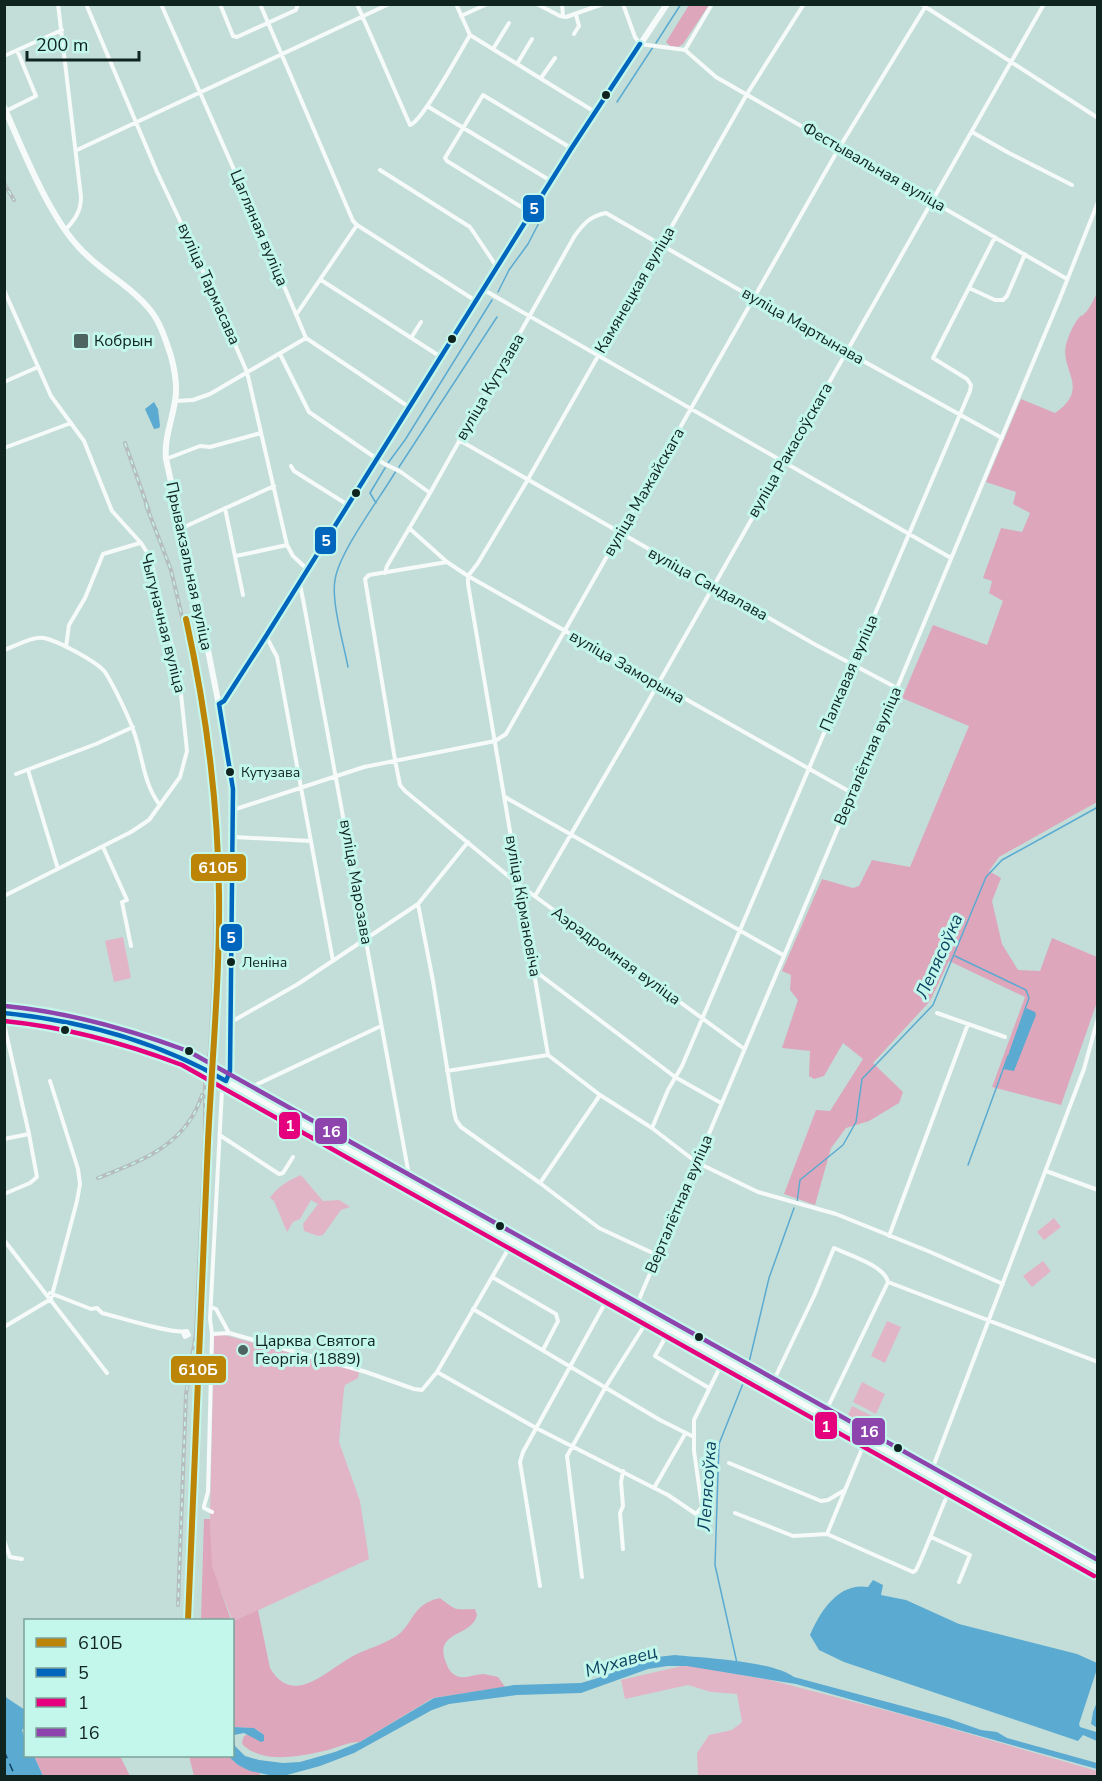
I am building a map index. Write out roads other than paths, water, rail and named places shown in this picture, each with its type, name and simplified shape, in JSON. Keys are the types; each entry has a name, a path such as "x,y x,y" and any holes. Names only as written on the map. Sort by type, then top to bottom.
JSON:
{"main road":[{"path":"219,704 224,701 266,636 551,181 667,4"},
{"name":"Прывакзальная вуліца","path":"5,109 39,183 65,230 77,246 145,303 154,315 171,357 176,377 175,401 167,437 166,459 219,704 231,774 234,837 231,1022 230,1071 226,1081"},
{"path":"4,1013 67,1021 114,1033 185,1058 1098,1569"}],"street":[{"path":"58,4 77,150 81,207 74,221 65,230"},
{"name":"вуліца Тармасава","path":"86,4 136,123 247,372 287,545 293,556 308,570"},
{"name":"Цагляная вуліца","path":"161,4 306,338"},
{"path":"220,4 233,36 237,37 297,10 298,4"},
{"path":"260,4 342,198 357,225 476,301"},
{"path":"357,4 410,125 416,123 470,36"},
{"path":"77,150 389,4"},
{"path":"456,4 470,36 595,112"},
{"path":"461,16 487,4"},
{"path":"537,4 563,16 576,15 603,4"},
{"path":"562,4 563,16"},
{"path":"623,4 640,44 685,49 712,4"},
{"name":"Камянецкая вуліца","path":"468,576 527,481 747,94 804,4"},
{"name":"вуліца Ракасоўскага","path":"536,896 1044,4"},
{"path":"924,6 1098,118"},
{"name":"вуліца Мажайскага","path":"495,741 506,734 839,148 924,6"},
{"path":"574,34 579,26 576,15"},
{"path":"493,49 509,23"},
{"path":"4,56 63,30"},
{"path":"517,64 532,39"},
{"name":"Фестывальная вуліца","path":"685,49 716,77 1067,279"},
{"path":"5,109 36,96 17,50"},
{"path":"541,78 555,58"},
{"path":"531,213 445,160 483,95 572,149"},
{"path":"427,106 551,181"},
{"path":"972,132 1072,185"},
{"path":"380,170 470,227 497,267"},
{"name":"Верталётная вуліца","path":"635,1309 1002,438 1098,202"},
{"name":"вуліца Мартынава","path":"606,213 1002,438"},
{"name":"вуліца Кутузава","path":"385,573 584,222 606,213"},
{"path":"296,315 357,225"},
{"name":"Палкавая вуліца","path":"652,1128 682,1066 970,390 970,382 933,358 995,237"},
{"path":"969,288 995,300 1003,300 1007,296 1025,254"},
{"path":"321,280 441,357"},
{"name":"Чыгуначная вуліца","path":"4,290 51,396 84,441 112,511 141,543 150,557 179,675 187,735 187,752 180,777 149,820 103,847 4,896"},
{"path":"484,290 951,558"},
{"path":"411,338 421,322"},
{"path":"175,401 193,400 210,394 306,338 409,407"},
{"path":"280,354 309,412 430,493"},
{"path":"4,382 38,367"},
{"path":"4,448 71,423"},
{"path":"166,459 200,446 210,447 261,433"},
{"name":"вуліца Сандалава","path":"459,441 619,534 897,688"},
{"path":"291,465 294,471 348,505"},
{"path":"182,528 274,486"},
{"path":"225,508 243,595"},
{"name":"вуліца Заморына","path":"409,528 447,562 468,576 852,794"},
{"path":"66,647 69,625 85,598 103,554 141,543"},
{"path":"236,556 287,545"},
{"path":"385,573 447,562"},
{"name":"Аэрадромная вуліца","path":"385,573 369,575 364,582 395,760 402,788 518,884 744,1048"},
{"name":"вуліца Кірмановіча","path":"468,576 548,1055"},
{"name":"вуліца Марозава","path":"299,583 337,775 409,1175 408,1182"},
{"path":"266,636 277,657 333,962"},
{"path":"4,650 36,638 45,638 66,647 104,671 133,727 144,772 152,794 159,804"},
{"path":"16,774 96,744 133,727"},
{"path":"233,810 337,775 395,760 495,741"},
{"path":"28,770 58,869"},
{"path":"504,797 783,955"},
{"path":"234,837 311,841"},
{"path":"231,1022 333,962 418,904 468,842"},
{"path":"103,847 127,900 122,902 131,946"},
{"path":"418,904 456,1120 461,1127 599,1228 657,1255"},
{"path":"534,970 675,1077 721,1102"},
{"path":"937,1012 1005,1037"},
{"path":"930,1476 1084,1069 1098,1018"},
{"path":"4,1024 37,1177 30,1183 4,1194"},
{"path":"889,1236 968,1024"},
{"path":"244,1091 381,1026"},
{"path":"447,1071 548,1055 600,1095 652,1128 696,1162 758,1192 836,1214 1003,1284"},
{"path":"50,1081 78,1169 80,1184 51,1299"},
{"path":"212,1512 204,1506 208,1492 211,1307 222,1090 226,1081"},
{"path":"540,1183 600,1095"},
{"path":"4,1139 29,1134"},
{"path":"220,1136 279,1174 283,1173 293,1157"},
{"path":"1046,1171 1098,1190"},
{"path":"4,1240 107,1372"},
{"path":"212,1334 229,1333 422,1390 437,1372 513,1241"},
{"path":"771,1386 834,1248 882,1271 888,1282 824,1415"},
{"path":"492,1277 556,1314 558,1321 543,1350"},
{"path":"888,1282 1098,1362"},
{"path":"43,1289 91,1309 97,1308 102,1313 183,1333"},
{"path":"540,1586 520,1462 523,1452 610,1295"},
{"path":"4,1327 51,1299"},
{"path":"211,1307 216,1309 229,1333"},
{"path":"472,1309 693,1437"},
{"path":"582,1577 567,1460 605,1388 649,1317"},
{"path":"670,1329 655,1356 709,1388"},
{"path":"437,1372 536,1428 623,1471 696,1514 702,1507 693,1437 694,1420 724,1359"},
{"path":"654,1488 685,1434"},
{"path":"827,1534 866,1439"},
{"path":"729,1463 821,1501 828,1500 845,1490"},
{"path":"623,1471 621,1482 623,1506 620,1513 623,1549"},
{"path":"735,1514 793,1536 827,1534 913,1572 931,1537 951,1487"},
{"path":"931,1537 970,1555 959,1582"},
{"path":"4,1541 10,1557 22,1559"}],"water":[{"path":"154,402 158,409 160,426 154,429 145,409"},
{"path":"1026,1008 1035,1012 1036,1015 1014,1071 1003,1069"},
{"path":"873,1580 883,1585 881,1595 906,1600 959,1624 1077,1654 1097,1663 1079,1724 1080,1727 1096,1732 1096,1727 1091,1724 1097,1702 1097,1741 1083,1735 1078,1741 844,1662 819,1650 810,1635 825,1608 839,1594 848,1589 868,1587"},
{"path":"675,1655 737,1661 770,1667 794,1677 947,1718 981,1730 997,1732 1007,1738 1097,1763 1097,1769 796,1684 687,1666 648,1669 581,1693 517,1695 449,1704 432,1710 354,1753 287,1775 269,1775 250,1771 229,1757 234,1757 234,1735 235,1746 245,1756 283,1763 300,1762 360,1742 434,1698 514,1685 581,1683 648,1658"},
{"path":"4,1694 24,1709 22,1730 24,1757 34,1757 43,1776 6,1776"},
{"path":"234,1727 254,1728 264,1735 264,1741 261,1742 244,1733 234,1735"}],"waterway":[{"path":"656,43 681,4"},
{"path":"617,102 653,47"},
{"path":"498,292 543,215"},
{"path":"388,463 405,440 492,300"},
{"path":"399,467 497,317"},
{"path":"376,503 370,493 385,468"},
{"path":"348,667 336,611 335,580 338,568 352,540 396,471"},
{"name":"Лепясоўка","path":"797,1202 800,1180 843,1145 856,1122 862,1079 933,1005 986,877 1002,860 1098,807"},
{"path":"955,956 1026,990 1029,998 1010,1052"},
{"path":"968,1165 1008,1056"},
{"name":"Лепясоўка","path":"747,1371 769,1278 794,1208"},
{"name":"Лепясоўка","path":"737,1663 715,1565 719,1444 746,1376"}],"railway":[{"path":"4,183 14,200"},
{"path":"125,443 149,511"},
{"path":"146,505 171,570 195,672 210,769 217,860 214,976 210,1051 205,1086 205,1137 196,1333 186,1394 178,1605"},
{"path":"98,1178 146,1157 174,1138 195,1112 202,1095"}],"place":[{"name":"Кобрын","path":"81,341"},
{"name":"Кутузава","path":"230,772"},
{"name":"Леніна","path":"231,962"},
{"name":"Царква Святога Георгія (1889)","path":"243,1350"}],"water label":[{"name":"Мухавец","path":"621,1661"}]}
